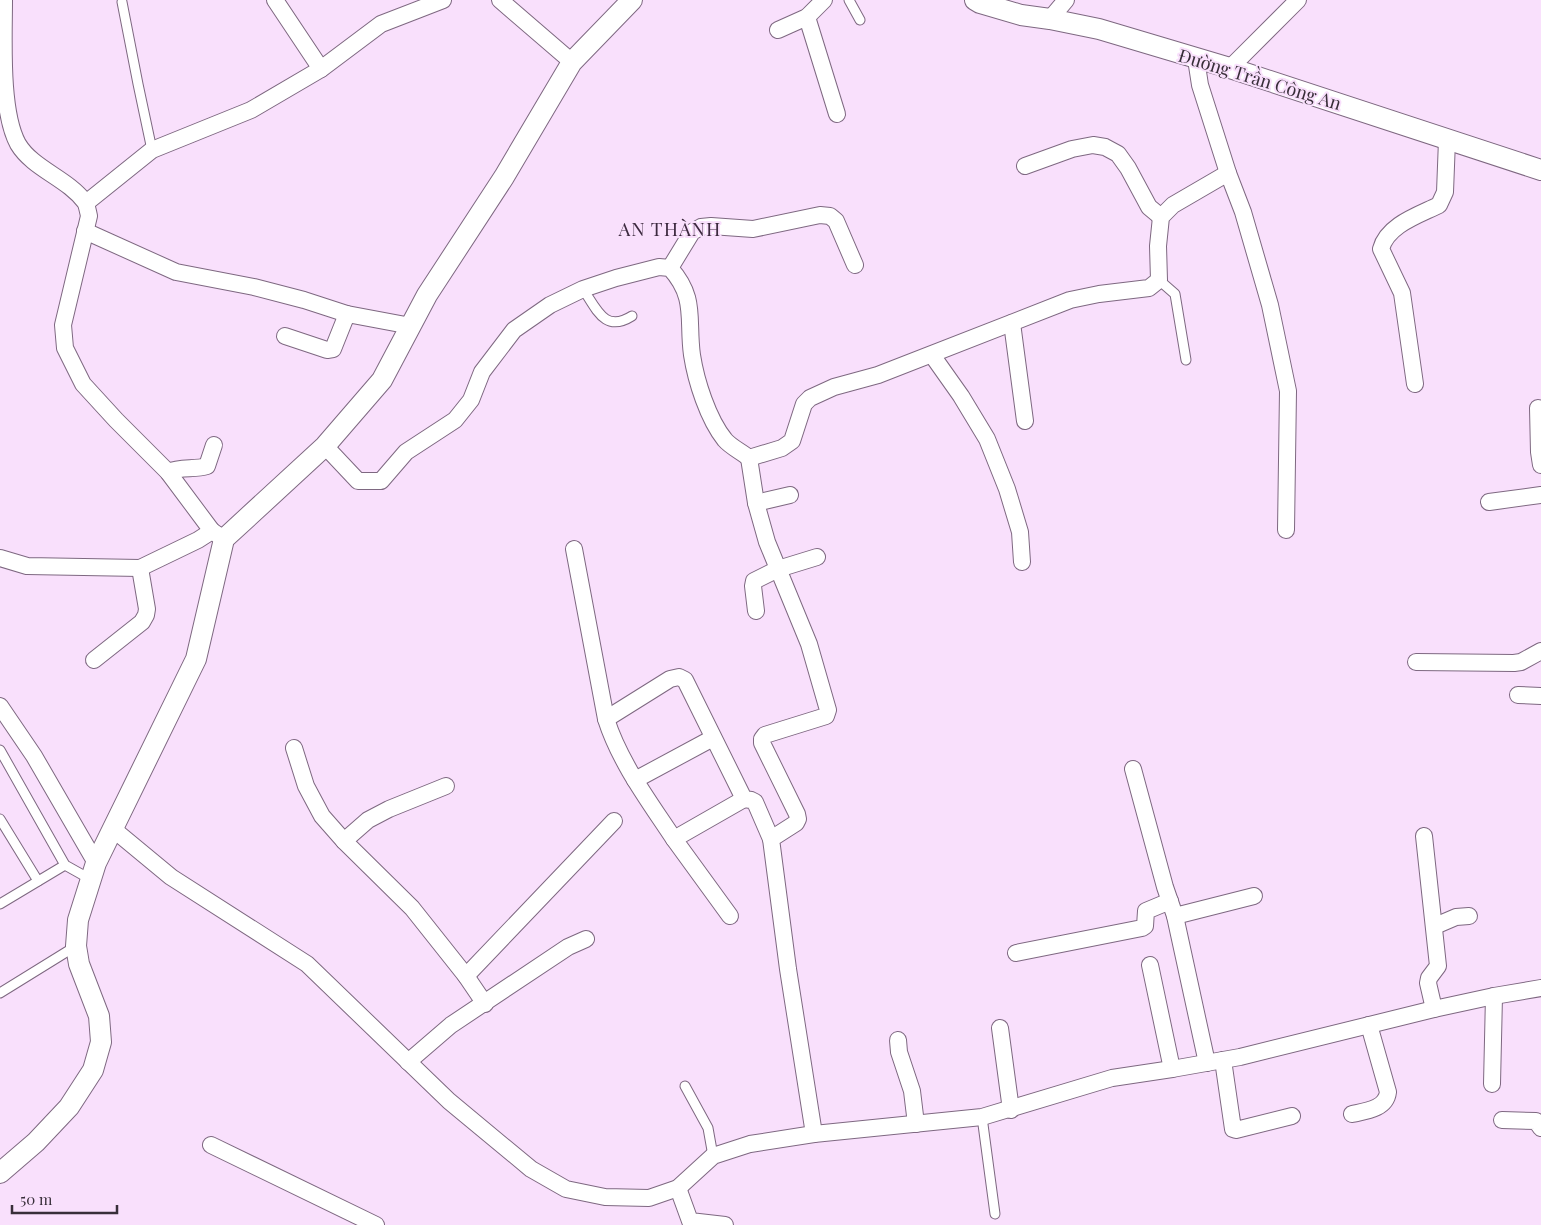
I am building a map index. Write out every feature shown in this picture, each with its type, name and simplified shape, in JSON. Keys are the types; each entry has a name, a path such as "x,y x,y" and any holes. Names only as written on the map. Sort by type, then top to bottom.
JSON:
{"street":[{"path":"0,1173 36,1142 69,1107 93,1070 101,1042 99,1016 79,964 76,946 78,920 93,871 196,659 218,535 168,472 116,420 84,384 65,348 63,324 86,231 88,216 86,203 69,186 35,162 18,146 10,129 4,84 4,0"},
{"path":"275,0 321,69"},
{"path":"86,203 152,150 251,110 321,69 381,24 443,0"},
{"path":"500,0 572,62"},
{"path":"0,558 27,566 140,568 198,540 218,535 325,446 382,380 427,295 504,177 572,62 632,0"},
{"path":"778,30 807,17 824,0"},
{"name":"Đường Trần Công An","path":"975,0 1021,15 1050,19 1099,30 1230,68 1541,170"},
{"path":"1050,19 1066,0"},
{"path":"1230,68 1298,0"},
{"path":"807,17 837,114"},
{"path":"1196,59 1200,86 1228,173 1243,212 1270,305 1288,390 1286,530"},
{"path":"1415,384 1402,293 1381,249 1383,240 1398,227 1439,205 1445,192 1447,140"},
{"path":"1025,166 1072,149 1093,145 1106,147 1118,154 1128,168 1149,207 1160,217"},
{"path":"750,458 782,448 792,441 804,404 810,398 834,387 878,375 1070,300 1099,294 1149,288 1160,280 1158,246 1160,217 1173,205 1228,173"},
{"path":"670,268 692,232 701,227 754,229 820,215 830,216 836,221 856,265"},
{"path":"86,231 176,272 254,287 347,314 410,326"},
{"path":"325,446 358,481 382,481 406,452 454,420 471,400 482,372 514,330 550,305 583,290 616,278 659,267 670,268 680,279 688,296 692,356 706,410 725,441 750,458 756,503 768,542 808,644 828,714 765,735 762,739 762,743 798,819 796,824 771,839"},
{"path":"285,336 327,350 333,349 347,314"},
{"path":"1012,323 1025,421"},
{"path":"932,355 961,396 987,439 1007,489 1020,532 1022,562"},
{"path":"1538,408 1541,465"},
{"path":"168,472 177,468 207,466 214,445"},
{"path":"756,503 790,495"},
{"path":"1489,502 1541,495"},
{"path":"574,549 609,730 635,780 674,839 730,916"},
{"path":"756,611 754,582 778,568 817,557"},
{"path":"94,660 142,622 146,615 147,609 140,568"},
{"path":"1416,662 1514,663 1541,651"},
{"path":"606,719 670,679 678,677 684,680 744,798"},
{"path":"1518,695 1541,696"},
{"path":"0,706 34,756 93,871"},
{"path":"635,780 713,738"},
{"path":"294,748 306,786 322,816 344,841 412,908 466,976 484,1004"},
{"path":"1133,769 1233,1129 1236,1130 1292,1116"},
{"path":"344,841 368,820 389,809 446,786"},
{"path":"674,839 744,798 755,802 771,839 788,969 814,1134"},
{"path":"466,976 614,821"},
{"path":"112,829 171,877 307,964 449,1101 531,1169 566,1189 605,1197 649,1198 678,1188 713,1156 750,1144 814,1134 982,1117 1011,1110 1112,1078 1172,1070 1215,1061 1434,1009 1541,988"},
{"path":"1424,836 1438,966 1429,978 1428,983 1434,1009"},
{"path":"1016,953 1142,928 1146,922 1146,911 1254,896"},
{"path":"1435,926 1456,917 1469,916"},
{"path":"408,1062 451,1025 568,948 586,939"},
{"path":"1150,965 1172,1070"},
{"path":"1492,1084 1494,996"},
{"path":"1352,1114 1371,1110 1387,1099 1388,1092 1369,1025"},
{"path":"1000,1028 1011,1110"},
{"path":"898,1040 899,1052 912,1091 916,1124"},
{"path":"1502,1120 1536,1121 1541,1128"},
{"path":"211,1145 376,1225"},
{"path":"678,1188 689,1223 725,1225"}],"lane":[{"path":"849,0 860,20"},
{"path":"122,2 152,150"},
{"path":"1160,280 1175,294 1186,360"},
{"path":"583,290 607,321 622,322 632,316"},
{"path":"0,750 65,865"},
{"path":"0,819 38,882"},
{"path":"0,904 65,865 93,871"},
{"path":"0,993 76,946"},
{"path":"685,1086 708,1128 713,1156"},
{"path":"982,1117 995,1214"}],"district":[{"name":"AN THÀNH","path":"670,228"}]}
